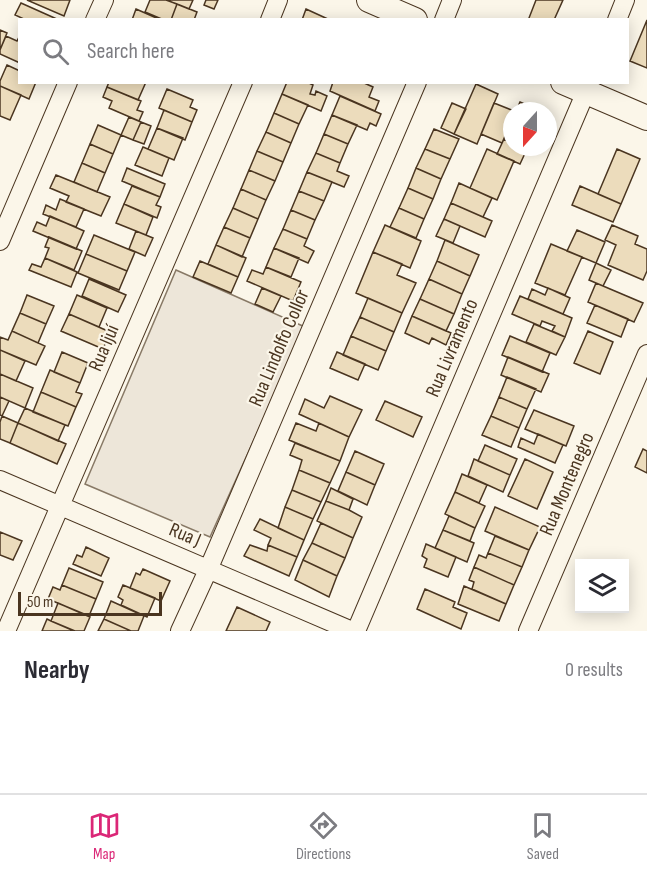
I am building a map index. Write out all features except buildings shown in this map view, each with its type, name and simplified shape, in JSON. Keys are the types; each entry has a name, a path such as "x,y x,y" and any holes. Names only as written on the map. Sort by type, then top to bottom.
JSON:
{"main road":[{"path":"369,0 410,18"},
{"path":"587,87 647,118"}],"street":[{"path":"96,18 104,0"},
{"path":"271,18 278,0"},
{"path":"445,18 452,0"},
{"path":"617,18 625,0"},
{"path":"0,241 67,84"},
{"name":"Rua Ijuí","path":"6,631 242,84"},
{"name":"Rua Lindolfo Collor","path":"180,631 416,84"},
{"name":"Rua Livramento","path":"354,631 587,87"},
{"name":"Rua Montenegro","path":"528,631 647,354"},
{"name":"Rua J","path":"0,480 354,631"}],"shaded area":[{"path":"176,270 305,327 210,537 85,484"}]}
